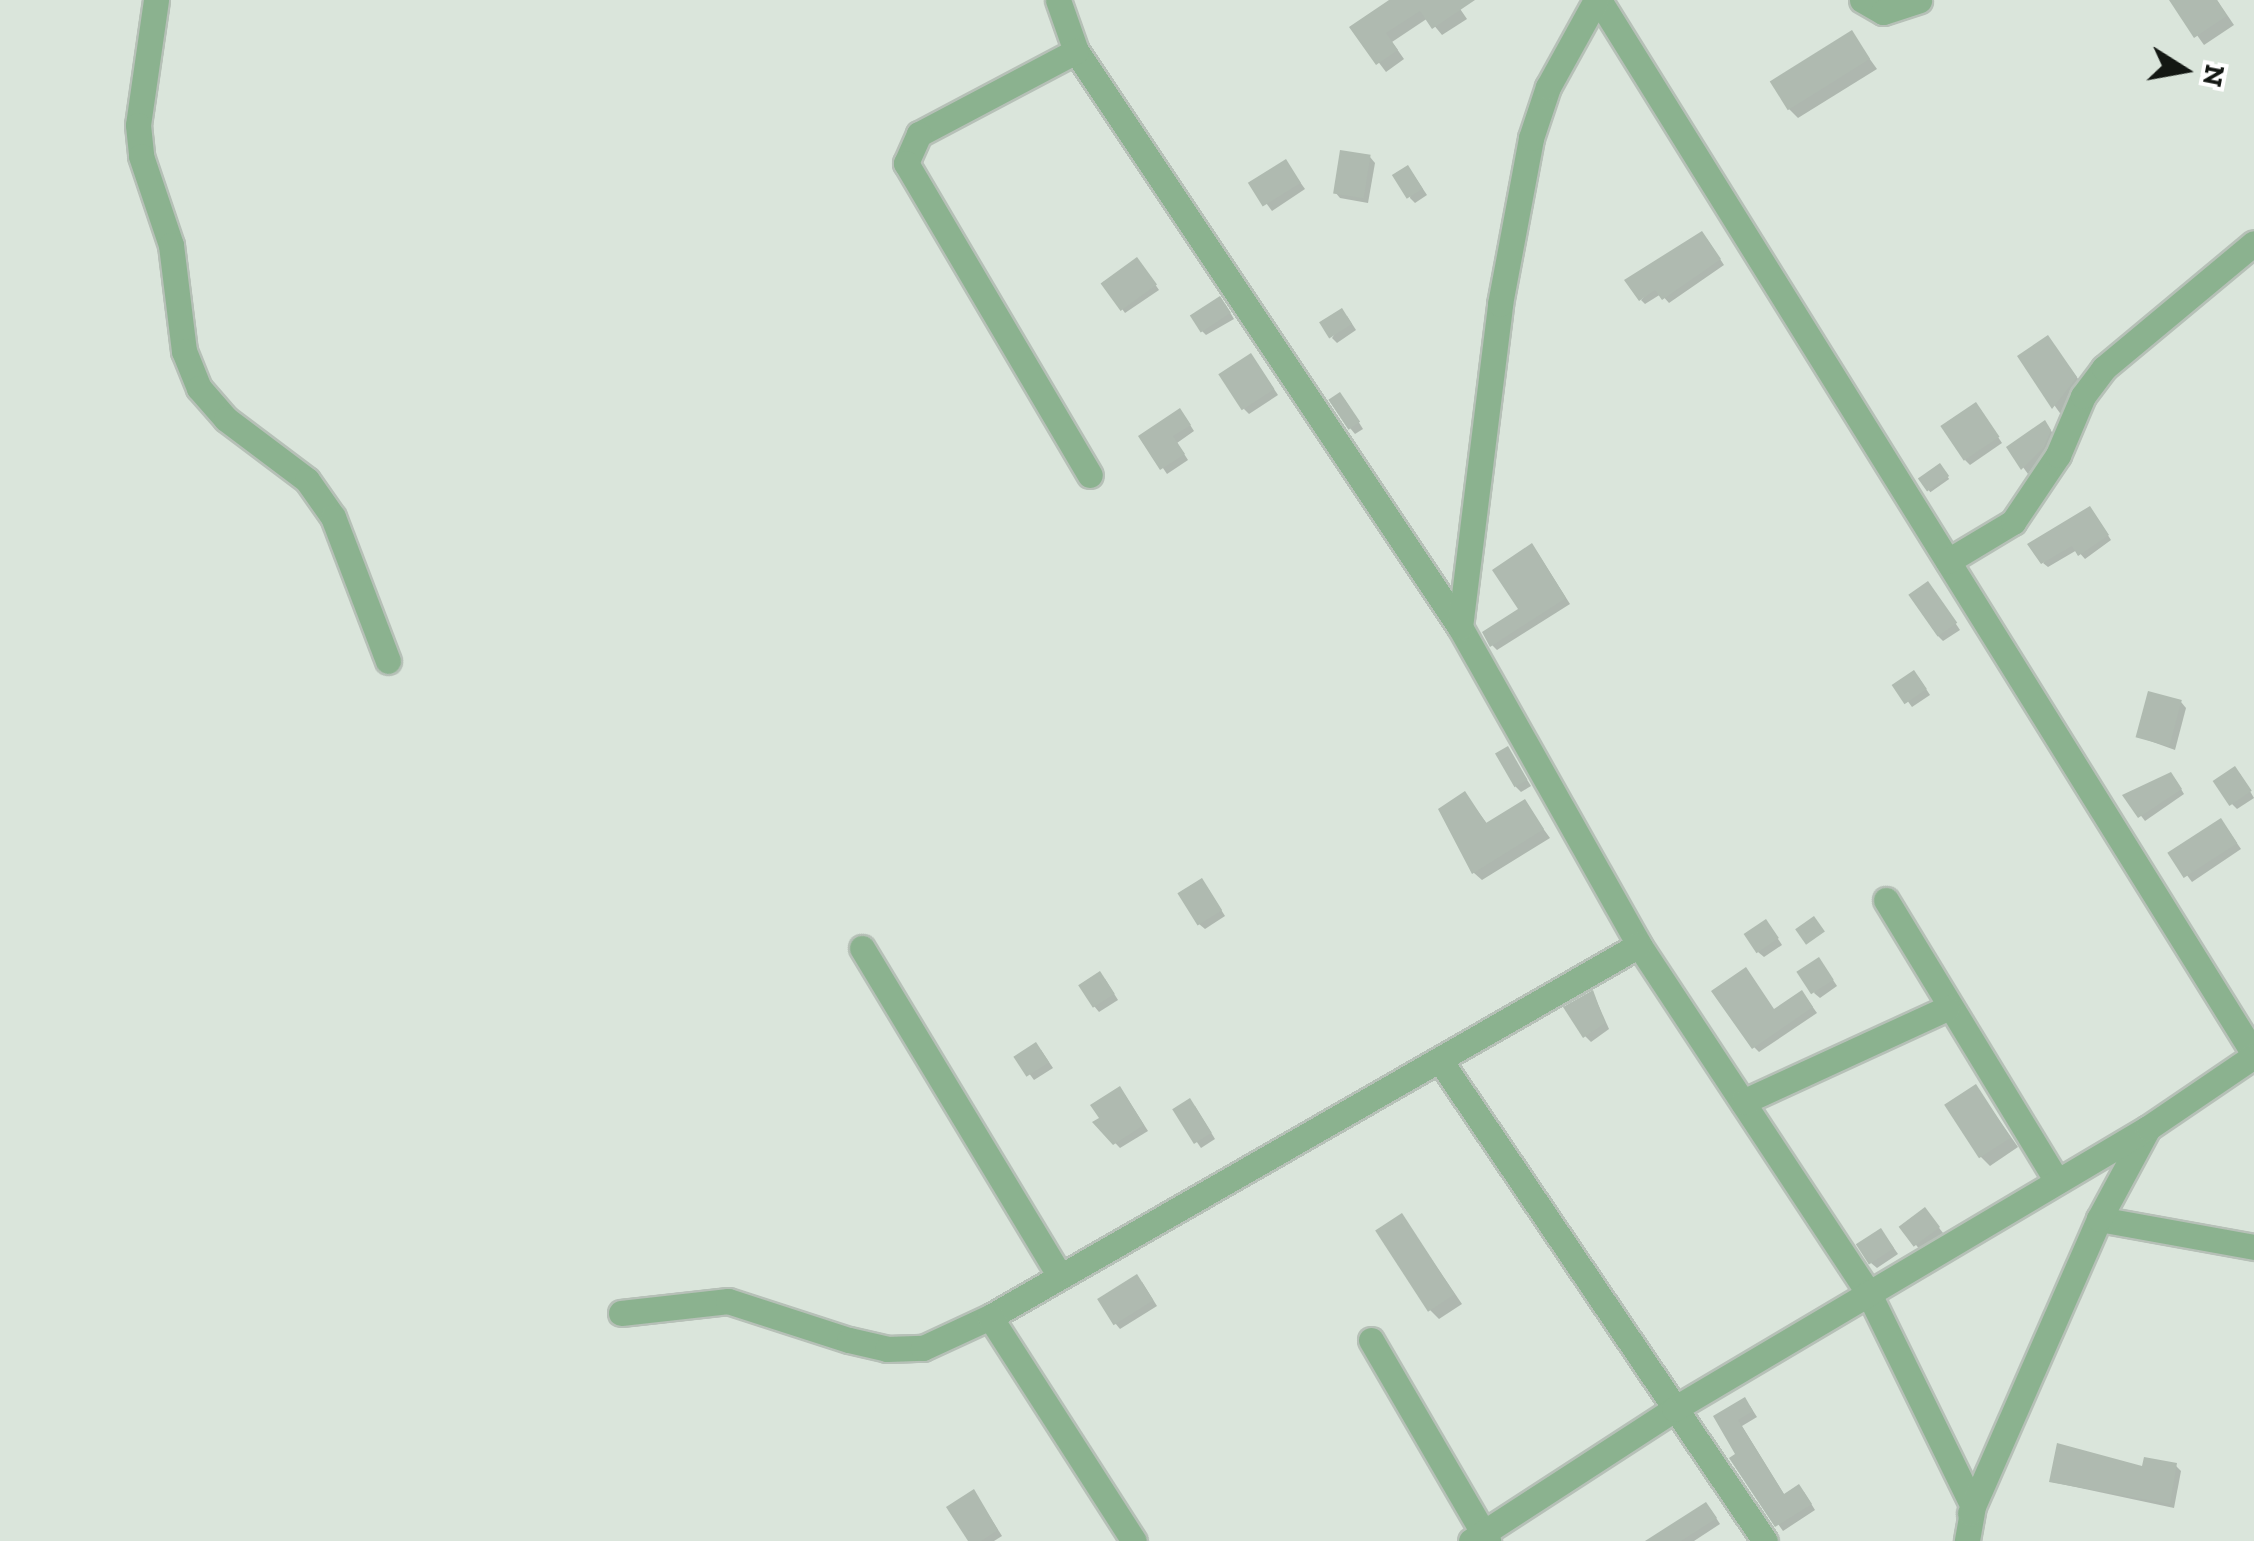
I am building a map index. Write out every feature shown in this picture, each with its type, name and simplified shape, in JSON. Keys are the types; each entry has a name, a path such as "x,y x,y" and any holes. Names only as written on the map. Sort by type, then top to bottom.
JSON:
{"street":[{"path":"156,0 138,125 141,156 171,244 184,351 198,388 226,419 307,480 333,517 388,661"},
{"path":"1058,0 1076,51 1460,627 1639,944 1868,1292 1973,1506 1967,1541"},
{"path":"1371,1340 1481,1538 1674,1409 2148,1128 2254,1055 1597,0 1548,86 1531,138 1500,304 1460,627"},
{"path":"1862,0 1883,12 1920,0"},
{"path":"1076,51 919,134 906,163 1090,475"},
{"path":"1948,561 2013,522 2058,456 2084,396 2104,368 2254,243"},
{"path":"1886,900 1947,1008 2058,1181"},
{"path":"621,1314 728,1301 887,1349 923,1348 990,1318 1058,1274 1442,1062 1639,944"},
{"path":"862,948 1058,1274"},
{"path":"1743,1102 1947,1008"},
{"path":"1442,1062 1765,1541"},
{"path":"1956,1541 2098,1219 2148,1128"},
{"path":"2098,1219 2254,1248"},
{"path":"990,1318 1134,1541"}],"building":[{"path":"1389,0 1475,0 1432,29 1420,11 1386,33 1398,50 1376,65 1349,27"},
{"path":"2169,0 2217,0 2227,16 2194,38"},
{"path":"1852,30 1870,59 1788,110 1770,81"},
{"path":"1340,150 1371,155 1364,198 1333,193"},
{"path":"1286,159 1301,183 1263,207 1248,183"},
{"path":"1408,165 1423,189 1407,199 1392,175"},
{"path":"1702,231 1721,259 1662,300 1655,290 1639,301 1624,280"},
{"path":"1137,257 1157,285 1121,311 1101,283"},
{"path":"1220,296 1231,313 1201,332 1190,316"},
{"path":"1342,308 1352,324 1329,338 1319,322"},
{"path":"2048,335 2077,377 2052,409 2017,356"},
{"path":"1251,353 1274,389 1242,410 1218,374"},
{"path":"1340,392 1360,422 1349,430 1328,400"},
{"path":"1976,402 1999,437 1964,461 1940,426"},
{"path":"1180,408 1191,425 1173,436 1185,454 1160,470 1138,436"},
{"path":"2045,420 2051,430 2044,447 2021,470 2006,447"},
{"path":"1940,463 1949,476 1927,492 1918,478"},
{"path":"2090,506 2109,535 2078,556 2072,546 2041,564 2027,544"},
{"path":"1532,543 1566,598 1490,647 1482,632 1518,609 1492,570"},
{"path":"1928,581 1957,623 1938,637 1908,595"},
{"path":"1914,670 1927,689 1904,704 1892,685"},
{"path":"2148,691 2182,700 2169,746 2136,737"},
{"path":"1508,746 1528,780 1515,787 1495,754"},
{"path":"2235,766 2252,791 2229,806 2213,781"},
{"path":"2171,772 2182,789 2138,818 2122,795"},
{"path":"1465,791 1486,823 1525,799 1544,829 1472,874 1438,809"},
{"path":"2221,818 2237,843 2184,878 2167,853"},
{"path":"1202,878 1222,910 1198,926 1177,893"},
{"path":"1814,916 1825,932 1806,945 1795,929"},
{"path":"1766,919 1779,938 1756,953 1744,934"},
{"path":"1819,957 1834,980 1811,994 1796,972"},
{"path":"1746,967 1774,1009 1802,990 1813,1007 1752,1049 1711,991"},
{"path":"1100,971 1115,994 1093,1008 1078,985"},
{"path":"1593,990 1605,1023 1583,1038 1563,1007"},
{"path":"1036,1042 1049,1062 1026,1077 1013,1057"},
{"path":"1976,1084 2011,1138 1979,1158 1944,1105"},
{"path":"1120,1086 1144,1125 1113,1145 1092,1122 1099,1118 1090,1105"},
{"path":"1190,1098 1212,1133 1194,1144 1172,1109"},
{"path":"1925,1207 1940,1227 1914,1247 1899,1227"},
{"path":"1402,1213 1455,1294 1428,1312 1375,1230"},
{"path":"1881,1228 1894,1248 1869,1264 1856,1244"},
{"path":"1137,1274 1153,1300 1114,1325 1097,1299"},
{"path":"1745,1397 1753,1411 1738,1420 1784,1494 1799,1484 1812,1504 1775,1527 1729,1458 1735,1454 1713,1416"},
{"path":"2057,1443 2142,1466 2144,1457 2177,1463 2170,1504 2049,1482"},
{"path":"974,1489 998,1530 981,1541 968,1541 946,1507"},
{"path":"1706,1502 1717,1518 1681,1541 1645,1541"}]}
